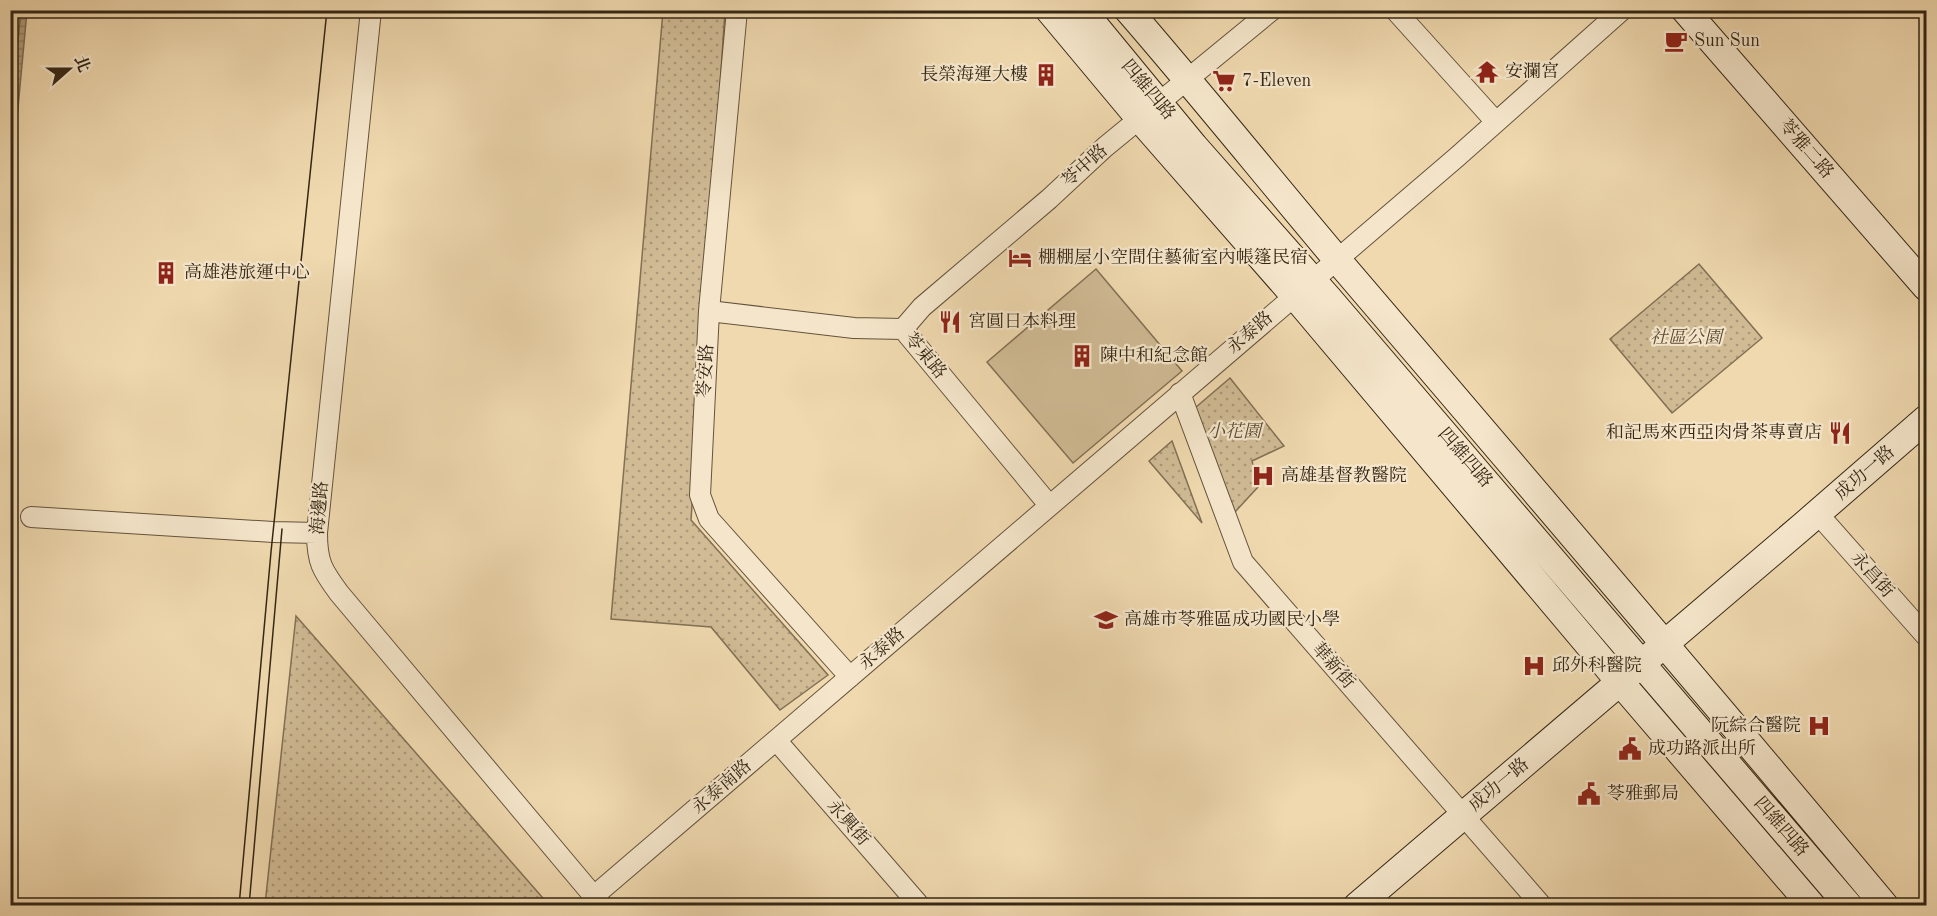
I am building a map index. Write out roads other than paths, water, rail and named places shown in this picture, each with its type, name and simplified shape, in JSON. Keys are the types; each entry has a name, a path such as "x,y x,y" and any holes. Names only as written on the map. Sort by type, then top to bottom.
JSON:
{"street":[{"name":"海邊路","path":"371,10 317,533 317,554 325,574 339,593 598,901"},
{"name":"苓安路","path":"737,10 709,311 700,495 709,519 850,677"},
{"name":"四維四路","path":"1049,10 1149,112 1641,664 1849,906"},
{"name":"四維四路","path":"1082,10 1149,112"},
{"name":"四維四路","path":"1128,10 1189,80 1337,260 1665,643 1886,906"},
{"name":"苓中路","path":"903,329 922,307 1049,199 1109,144 1272,10"},
{"path":"1395,10 1496,122"},
{"name":"永泰路","path":"850,677 1337,260 1622,10"},
{"name":"苓雅二路","path":"1685,10 1926,287"},
{"name":"四維四路","path":"1303,287 1620,682 1812,906"},
{"name":"苓東路","path":"709,311 854,328 903,329 1049,505"},
{"name":"華新街","path":"1180,393 1243,562 1542,906"},
{"name":"成功一路","path":"1357,906 1818,514 1926,419"},
{"name":"永昌街","path":"1818,514 1926,636"},
{"path":"31,517 317,533"},
{"name":"永泰南路","path":"598,901 776,740 850,677"},
{"name":"永興街","path":"776,740 920,906"}],"water":[{"path":"10,11 27,11 11,183"}],"tram line":[{"path":"239,906 271,552 327,10"},
{"path":"249,906 282,529"}],"place":[{"name":"Sun Sun","path":"1676,41"},
{"name":"安瀾宮","path":"1487,72"},
{"name":"長榮海運大樓","path":"1046,75"},
{"name":"7-Eleven","path":"1224,81"},
{"name":"棚棚屋小空間住藝術室內帳篷民宿","path":"1020,258"},
{"name":"高雄港旅運中心","path":"166,273"},
{"name":"宮圓日本料理","path":"950,322"},
{"name":"陳中和紀念館","path":"1082,356"},
{"name":"和記馬來西亞肉骨茶專賣店","path":"1840,433"},
{"name":"高雄基督教醫院","path":"1263,476"},
{"name":"高雄市苓雅區成功國民小學","path":"1106,620"},
{"name":"邱外科醫院","path":"1534,666"},
{"name":"阮綜合醫院","path":"1819,726"},
{"name":"成功路派出所","path":"1630,749"},
{"name":"苓雅郵局","path":"1589,794"}],"park label":[{"name":"社區公園","path":"1686,338"},
{"name":"小花園","path":"1234,432"}]}
